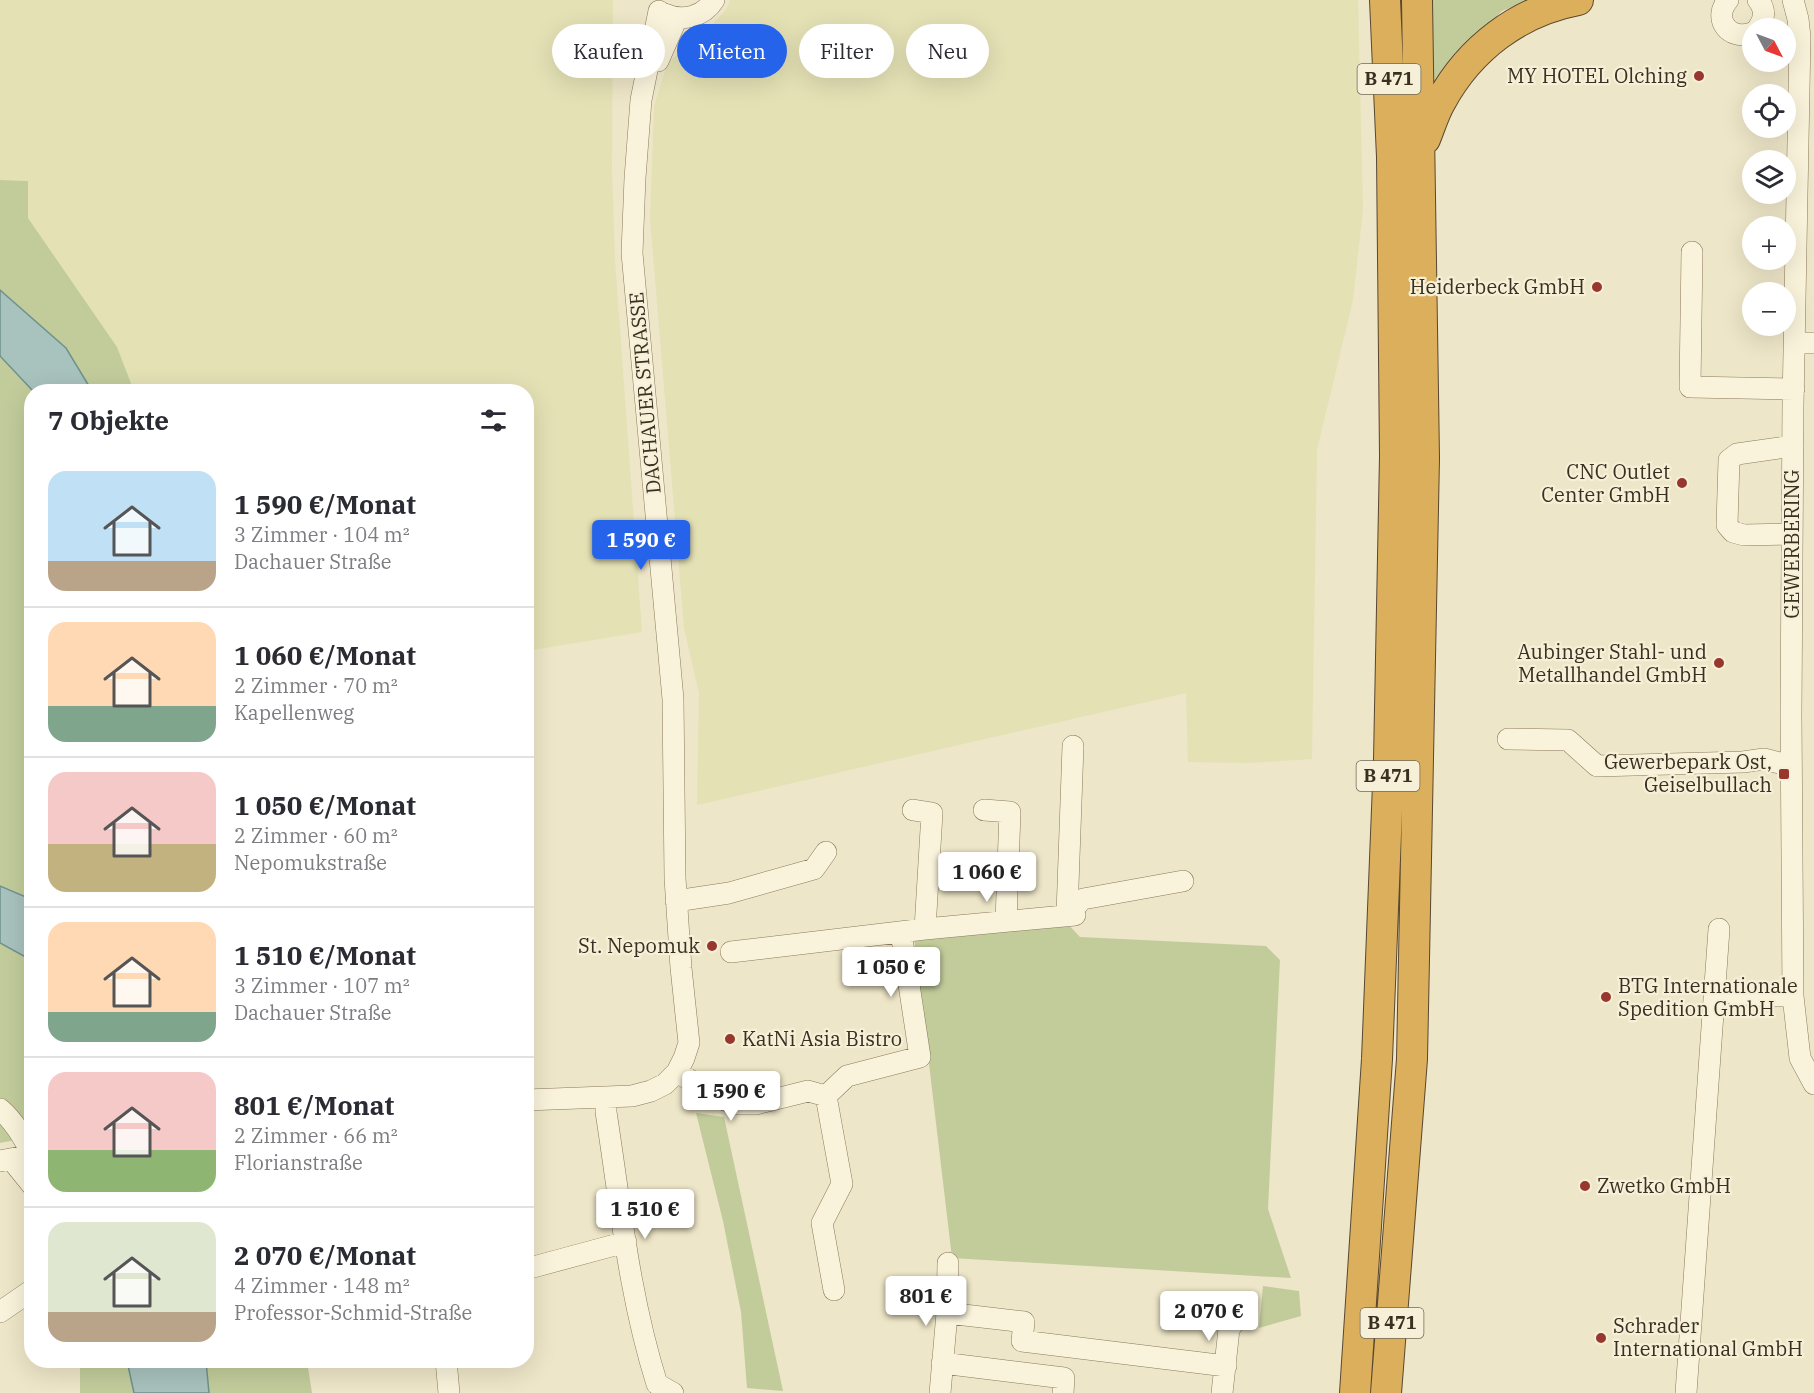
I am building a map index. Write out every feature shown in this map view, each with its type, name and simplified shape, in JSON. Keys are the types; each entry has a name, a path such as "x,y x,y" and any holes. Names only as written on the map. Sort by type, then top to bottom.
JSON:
{"highway":[{"name":"B 471","path":"1355,1393 1377,1059 1389,747 1395,422 1392,158 1385,0"},
{"name":"B 471","path":"1386,1393 1412,1059 1424,458 1417,0"},
{"path":"1420,151 1440,101 1465,65 1492,38 1524,18 1546,8 1578,0"}],"street":[{"name":"DACHAUER STRASSE","path":"676,1072 689,1043 676,901 673,699 632,253 640,100 662,10 689,18 700,14 714,0"},
{"path":"1728,0 1722,9 1722,16 1727,28 1742,35"},
{"path":"1758,0 1763,10 1763,18"},
{"name":"GEWERBERING","path":"1802,12 1806,53 1805,343 1794,389 1791,766 1793,996 1800,1058 1814,1084"},
{"path":"1692,252 1690,387 1794,389"},
{"path":"1792,534 1744,535 1732,532 1727,525 1729,460 1737,453 1793,446"},
{"path":"1508,739 1568,740 1597,766 1743,762 1764,759 1791,766"},
{"path":"1071,915 1073,746"},
{"path":"913,810 932,813 925,929"},
{"path":"984,810 1010,812 1006,921"},
{"path":"676,901 729,893 814,869 826,852"},
{"path":"730,952 925,929 1071,915 1083,898 1183,881"},
{"path":"1686,1393 1719,929"},
{"path":"826,1096 847,1076 920,1057 901,932"},
{"path":"1714,991 1764,996 1793,996"},
{"path":"534,1100 632,1096 651,1091 664,1084 676,1072 719,1098 737,1104 756,1104 808,1091 826,1096"},
{"path":"826,1096 842,1184 822,1223 834,1290"},
{"path":"606,1097 606,1112 626,1242 644,1340 657,1384 673,1393"},
{"path":"0,1109 24,1140"},
{"path":"24,1146 14,1158 24,1173"},
{"path":"534,1267 626,1242"},
{"path":"940,1393 947,1313 948,1263"},
{"path":"0,1312 24,1296"},
{"path":"1222,1393 1229,1329 1244,1310"},
{"path":"947,1313 1024,1322 1022,1341 1226,1366"},
{"path":"942,1363 1064,1378 1063,1393"},
{"path":"447,1368 449,1393"}],"shaded area":[{"path":"0,0 613,0 613,24 552,24 552,78 613,78 615,261 642,632 534,650 534,384 131,384 117,347 28,218 28,181 0,180"},
{"path":"730,0 1358,0 1363,209 1353,300 1317,450 1312,759 1248,763 1188,762 1186,693 697,805 699,693 684,628 650,218 654,106 663,78 665,78 668,62 677,55 677,78 787,78 787,24 712,24 726,10"}],"green space":[{"path":"1423,0 1530,0 1502,11 1463,48 1425,110"},
{"path":"0,180 28,181 28,218 117,347 131,384 88,384 66,348 0,290"},
{"path":"0,356 26,384 24,384 24,898 0,886"},
{"path":"1065,921 1080,937 1266,946 1280,960 1268,1209 1291,1278 952,1258 914,937"},
{"path":"0,943 24,956 24,1138 0,1143"},
{"path":"696,1113 724,1117 783,1391 747,1388 741,1312 723,1221"},
{"path":"1263,1286 1299,1291 1301,1316 1259,1328"},
{"path":"80,1368 129,1368 134,1393 80,1393"},
{"path":"207,1368 308,1368 312,1393 209,1393"}],"water":[{"path":"0,290 66,348 88,384 26,384 0,356"},
{"path":"0,886 24,896 24,956 0,943"},
{"path":"129,1368 207,1368 209,1393 134,1393"}],"place":[{"name":"MY HOTEL Olching","path":"1699,76"},
{"name":"Heiderbeck GmbH","path":"1597,287"},
{"name":"CNC Outlet Center GmbH","path":"1682,483"},
{"name":"Aubinger Stahl- und Metallhandel GmbH","path":"1719,663"},
{"name":"Gewerbepark Ost, Geiselbullach","path":"1784,774"},
{"name":"St. Nepomuk","path":"712,946"},
{"name":"BTG Internationale Spedition GmbH","path":"1606,997"},
{"name":"KatNi Asia Bistro","path":"730,1039"},
{"name":"Zwetko GmbH","path":"1585,1186"},
{"name":"Schrader International GmbH","path":"1601,1338"}]}
